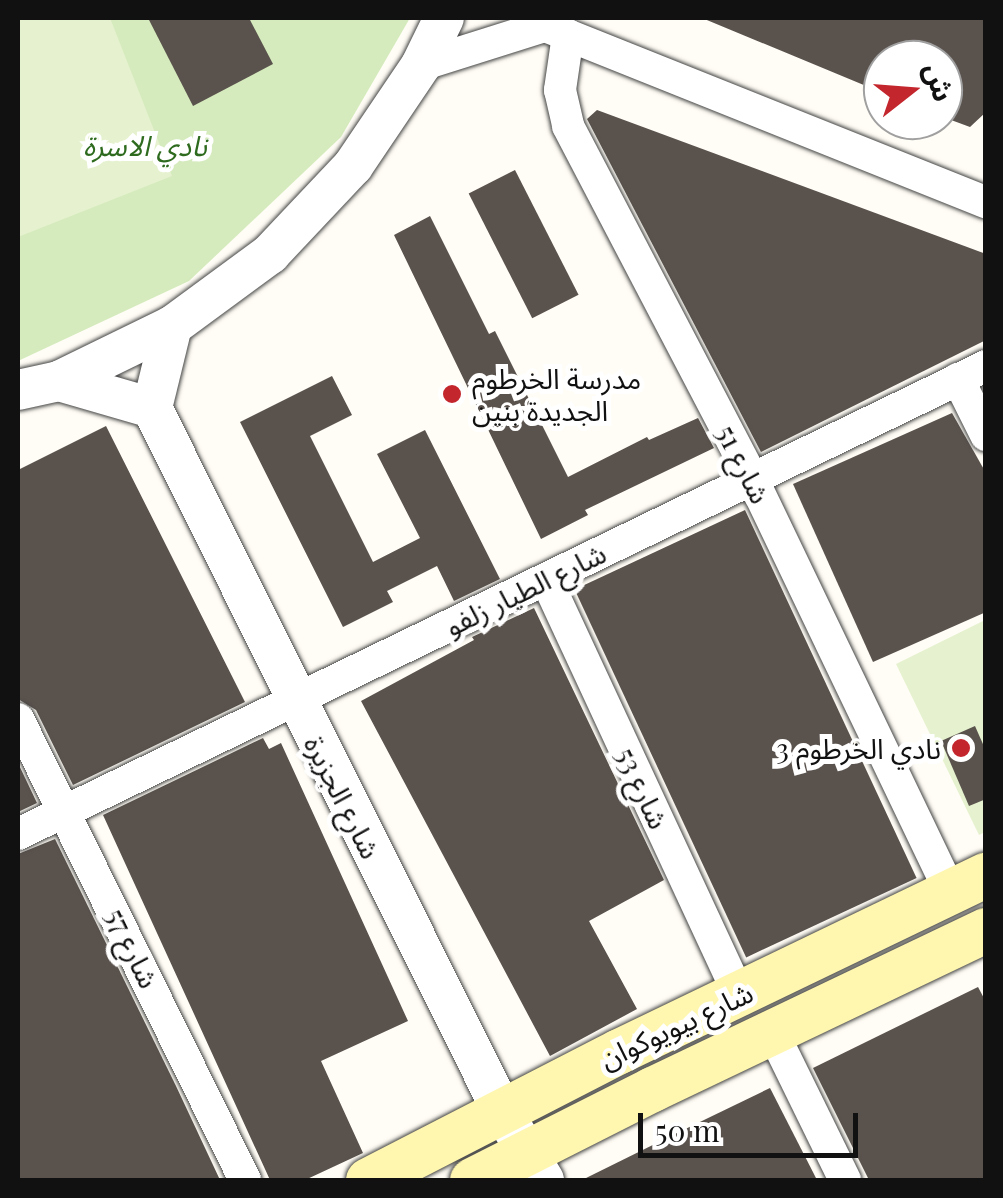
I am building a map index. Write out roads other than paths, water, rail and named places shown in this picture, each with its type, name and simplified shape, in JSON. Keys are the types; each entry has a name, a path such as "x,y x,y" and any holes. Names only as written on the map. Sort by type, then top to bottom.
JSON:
{"main road":[{"name":"شارع بيويوكوان","path":"368,1180 968,883"},
{"name":"شارع بيويوكوان","path":"472,1180 538,1167 652,1088 983,936"}],"street":[{"path":"18,390 58,381 172,326 282,242 353,166 421,64 444,18"},
{"path":"421,64 551,26 986,202"},
{"name":"شارع 51","path":"551,26 568,126 968,883"},
{"path":"58,381 152,408 172,326"},
{"path":"972,373 986,435"},
{"name":"شارع الطيار زلفو","path":"18,834 972,373"},
{"name":"شارع الجزيرة","path":"152,408 502,1111 538,1167"},
{"name":"شارع 53","path":"546,580 740,996"},
{"name":"شارع 57","path":"18,718 245,1180"},
{"path":"773,1032 846,1180"}],"place":[{"name":"مدرسة الخرطوم الجديدة بنين","path":"452,394"},
{"name":"نادي الخرطوم 3","path":"961,748"}],"park label":[{"name":"نادي الاسرة","path":"145,145"}]}
